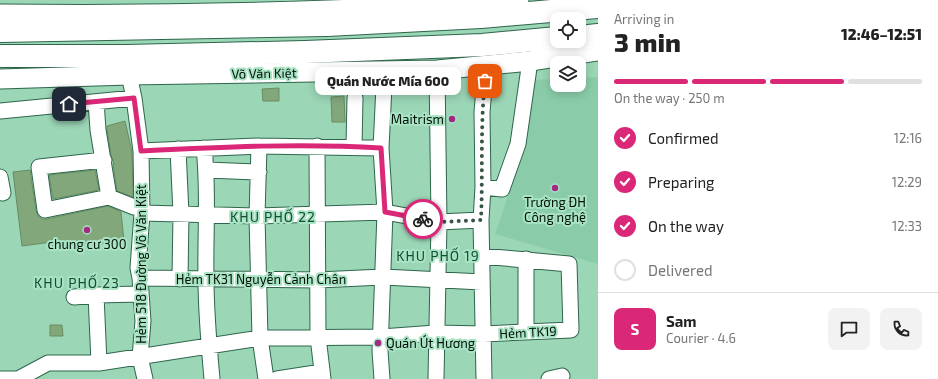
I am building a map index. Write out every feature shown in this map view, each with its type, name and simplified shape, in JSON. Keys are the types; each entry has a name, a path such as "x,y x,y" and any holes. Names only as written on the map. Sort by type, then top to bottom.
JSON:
{"highway":[{"path":"0,31 327,25 481,17 598,7"},
{"path":"586,36 598,35"},
{"name":"Võ Văn Kiệt","path":"0,56 126,56 305,52 482,45 550,39"}],"main road":[{"path":"80,15 115,2 229,0"},
{"path":"0,14 80,15 321,11 519,0"},
{"name":"Võ Văn Kiệt","path":"0,79 129,75 379,78 397,71 437,70 486,66 598,51"}],"street":[{"path":"483,187 502,189 518,144 530,61"},
{"path":"484,379 481,220 483,187 482,112 486,66"},
{"path":"436,379 439,222 437,70"},
{"name":"Hẻm 518 Đường Võ Văn Kiệt","path":"129,75 134,98 141,151 138,210 138,268 143,321 140,357 145,379"},
{"path":"379,78 385,212 381,337 382,379"},
{"path":"0,111 134,98"},
{"path":"354,146 355,98"},
{"path":"96,102 98,130 109,196"},
{"path":"141,151 259,146 354,146 381,148"},
{"path":"259,146 257,216 260,338 266,379"},
{"path":"277,379 323,376 318,337 317,146"},
{"path":"204,148 207,170 206,279 212,379"},
{"path":"178,149 180,279"},
{"path":"104,160 39,167 45,210 109,196 138,210 180,214 257,216 385,212 439,222 481,220"},
{"path":"207,170 259,172"},
{"path":"0,177 3,193"},
{"name":"Hẻm TK19","path":"0,379 18,378 48,363 99,363 260,338 381,337 436,333 483,334 571,330 569,264 482,256"},
{"path":"526,259 526,332"},
{"name":"Hẻm TK31 Nguyễn Cảnh Chân","path":"140,278 318,280 383,277 482,282"},
{"path":"74,297 141,294"},
{"path":"96,295 99,363"}],"shaded area":[{"name":"Trường ĐH Công nghệ","path":"598,77 598,264 495,234 527,141 533,80 550,79 550,92 586,92 586,78"}],"building":[{"path":"279,88 279,101 263,101 262,89"},
{"path":"344,96 345,122 332,122 331,97"},
{"path":"125,121 132,152 133,197 117,191 114,164 107,129 107,126"},
{"path":"30,170 38,216 42,219 47,219 108,206 121,212 124,241 53,248 52,242 22,246 13,172"},
{"path":"95,170 99,190 53,199 49,175"},
{"path":"50,325 62,325 63,336 50,336"}],"way so far":[{"path":"423,219 439,222 481,220 483,187 482,112 485,81"}],"place":[{"name":"Quán Nước Mía 600","path":"485,81"},
{"name":"Maitrism","path":"452,119"},
{"name":"Trường ĐH Công nghệ","path":"555,188"},
{"name":"chung cư 300","path":"87,230"},
{"name":"Quán Út Hương","path":"378,343"}],"district":[{"name":"KHU PHỐ 22","path":"273,217"},
{"name":"KHU PHỐ 19","path":"438,256"},
{"name":"KHU PHỐ 23","path":"77,283"}],"route":[{"path":"69,104 134,98 141,151 259,146 354,146 381,148 385,212 423,219"}]}
